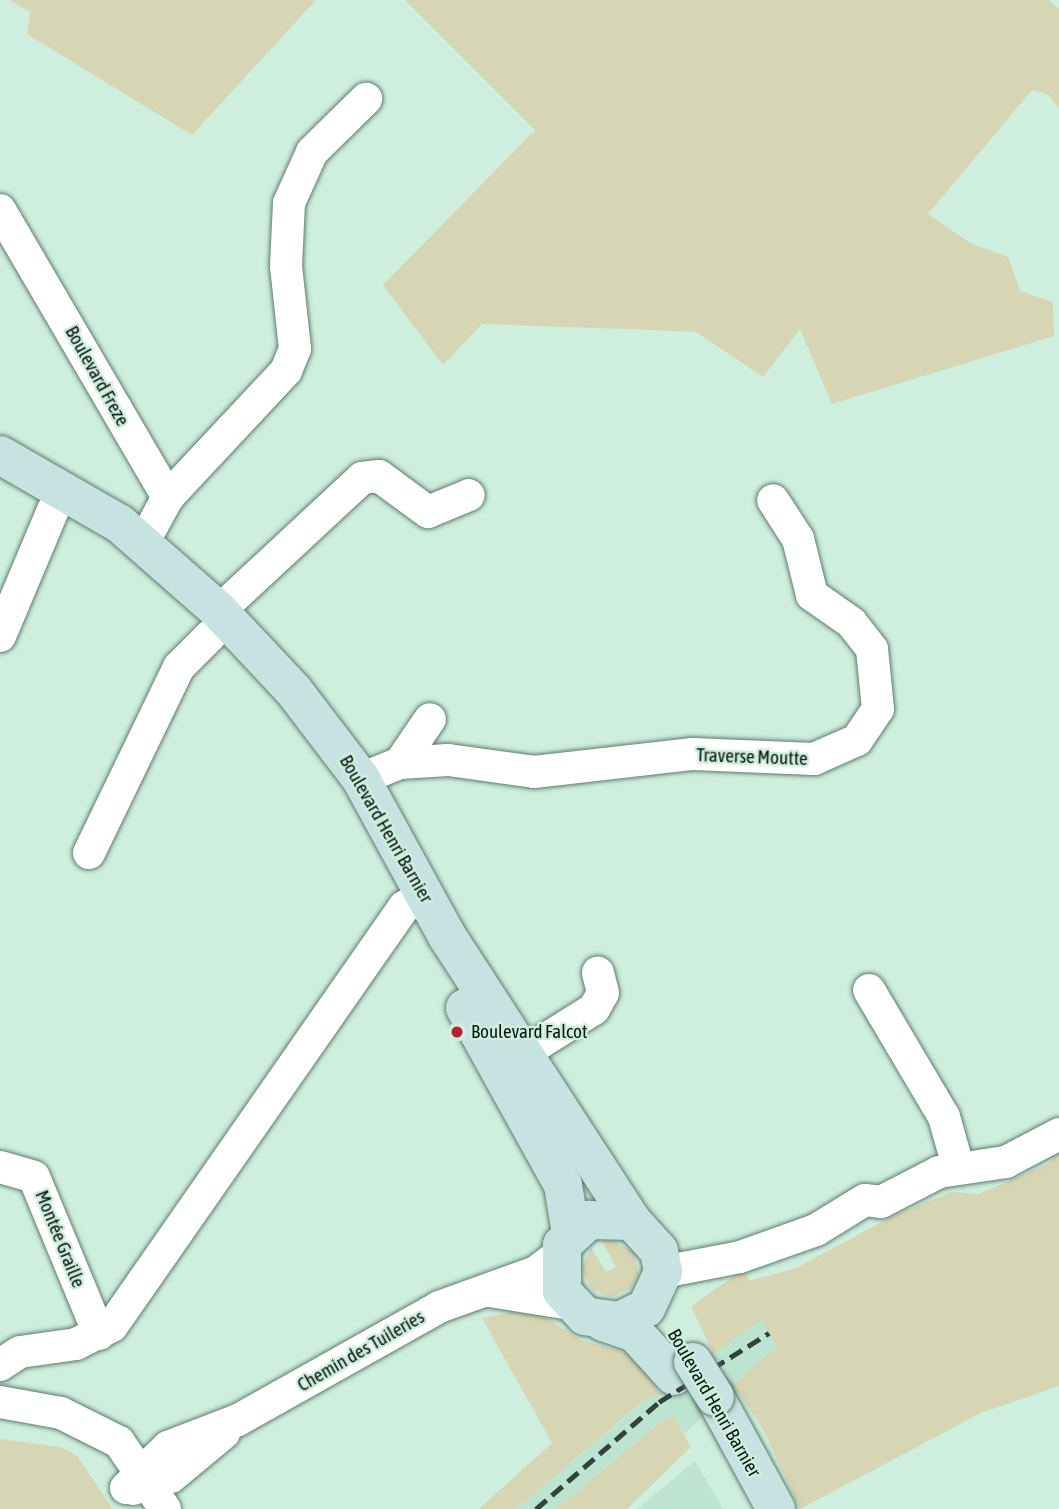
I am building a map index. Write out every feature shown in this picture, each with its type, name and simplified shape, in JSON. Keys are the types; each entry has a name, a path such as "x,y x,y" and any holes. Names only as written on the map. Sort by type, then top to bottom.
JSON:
{"main road":[{"name":"Boulevard Henri Barnier","path":"0,455 143,543 215,623 317,757 414,901 511,1061 632,1221"},
{"name":"Boulevard Henri Barnier","path":"0,480 104,543 215,623 294,691 361,779 414,901"},
{"name":"Boulevard Henri Barnier","path":"511,1061 563,1185 564,1244"},
{"path":"610,1216 632,1221 649,1233 659,1284 633,1316 587,1313 557,1275 564,1244 610,1216"},
{"name":"Boulevard Henri Barnier","path":"659,1284 684,1369 776,1509"},
{"name":"Boulevard Henri Barnier","path":"587,1313 635,1333 684,1369"},
{"name":"Boulevard Henri Barnier","path":"704,1403 749,1509"}],"street":[{"path":"143,543 168,497 286,372 295,349 286,265 289,203 313,152 366,99"},
{"name":"Boulevard Freze","path":"0,210 168,497"},
{"path":"89,853 180,667 215,623 362,478 389,481 428,512 469,495"},
{"name":"Traverse Moutte","path":"361,779 400,763 448,760 534,772 693,754 814,759 857,740 878,709 872,649 852,623 811,594 798,539 773,499"},
{"path":"0,636 53,510"},
{"path":"400,763 430,719"},
{"path":"0,1365 20,1352 99,1334 112,1326 414,901"},
{"path":"511,1061 594,1009 603,993 598,973"},
{"path":"869,990 944,1117 958,1166"},
{"path":"659,1284 679,1273 803,1234 865,1200 881,1202 958,1166 1006,1162 1059,1134"},
{"name":"Montée Graille","path":"0,1167 34,1177 99,1334"},
{"name":"Chemin des Tuileries","path":"145,1492 168,1447 238,1420 439,1307 488,1291 564,1244"},
{"name":"Chemin des Tuileries","path":"488,1291 587,1313"},
{"path":"0,1402 72,1417 119,1442 145,1492"}],"shaded area":[{"path":"9,0 316,0 192,135 27,34 30,12"},
{"path":"405,0 1049,0 1059,9 1059,109 1049,95 1032,90 928,214 972,244 1008,257 1020,291 1053,302 1054,336 832,404 800,329 763,377 696,332 653,330 482,324 443,365 383,285 535,130"},
{"path":"1059,1152 1059,1386 981,1413 800,1509 763,1429 733,1385 777,1346 761,1320 713,1354 691,1306 744,1269 749,1281 796,1268 893,1216 952,1192 979,1194 1048,1164"},
{"path":"610,1239 634,1252 639,1274 630,1289 611,1297 592,1290 582,1270 591,1247 606,1272 616,1267 602,1241"},
{"path":"511,1312 542,1315 581,1340 638,1356 660,1395 643,1401 517,1509 479,1509 552,1443 482,1318"},
{"path":"761,1320 778,1347 684,1434 674,1417 663,1420 556,1509 517,1509 644,1401"},
{"path":"674,1417 691,1447 627,1509 556,1509 663,1420"},
{"path":"0,1439 61,1447 77,1456 113,1509 0,1509"},
{"path":"695,1461 723,1509 637,1509"}],"railway":[{"path":"536,1509 659,1402 769,1333"}],"place":[{"name":"Boulevard Falcot","path":"457,1032"}]}
